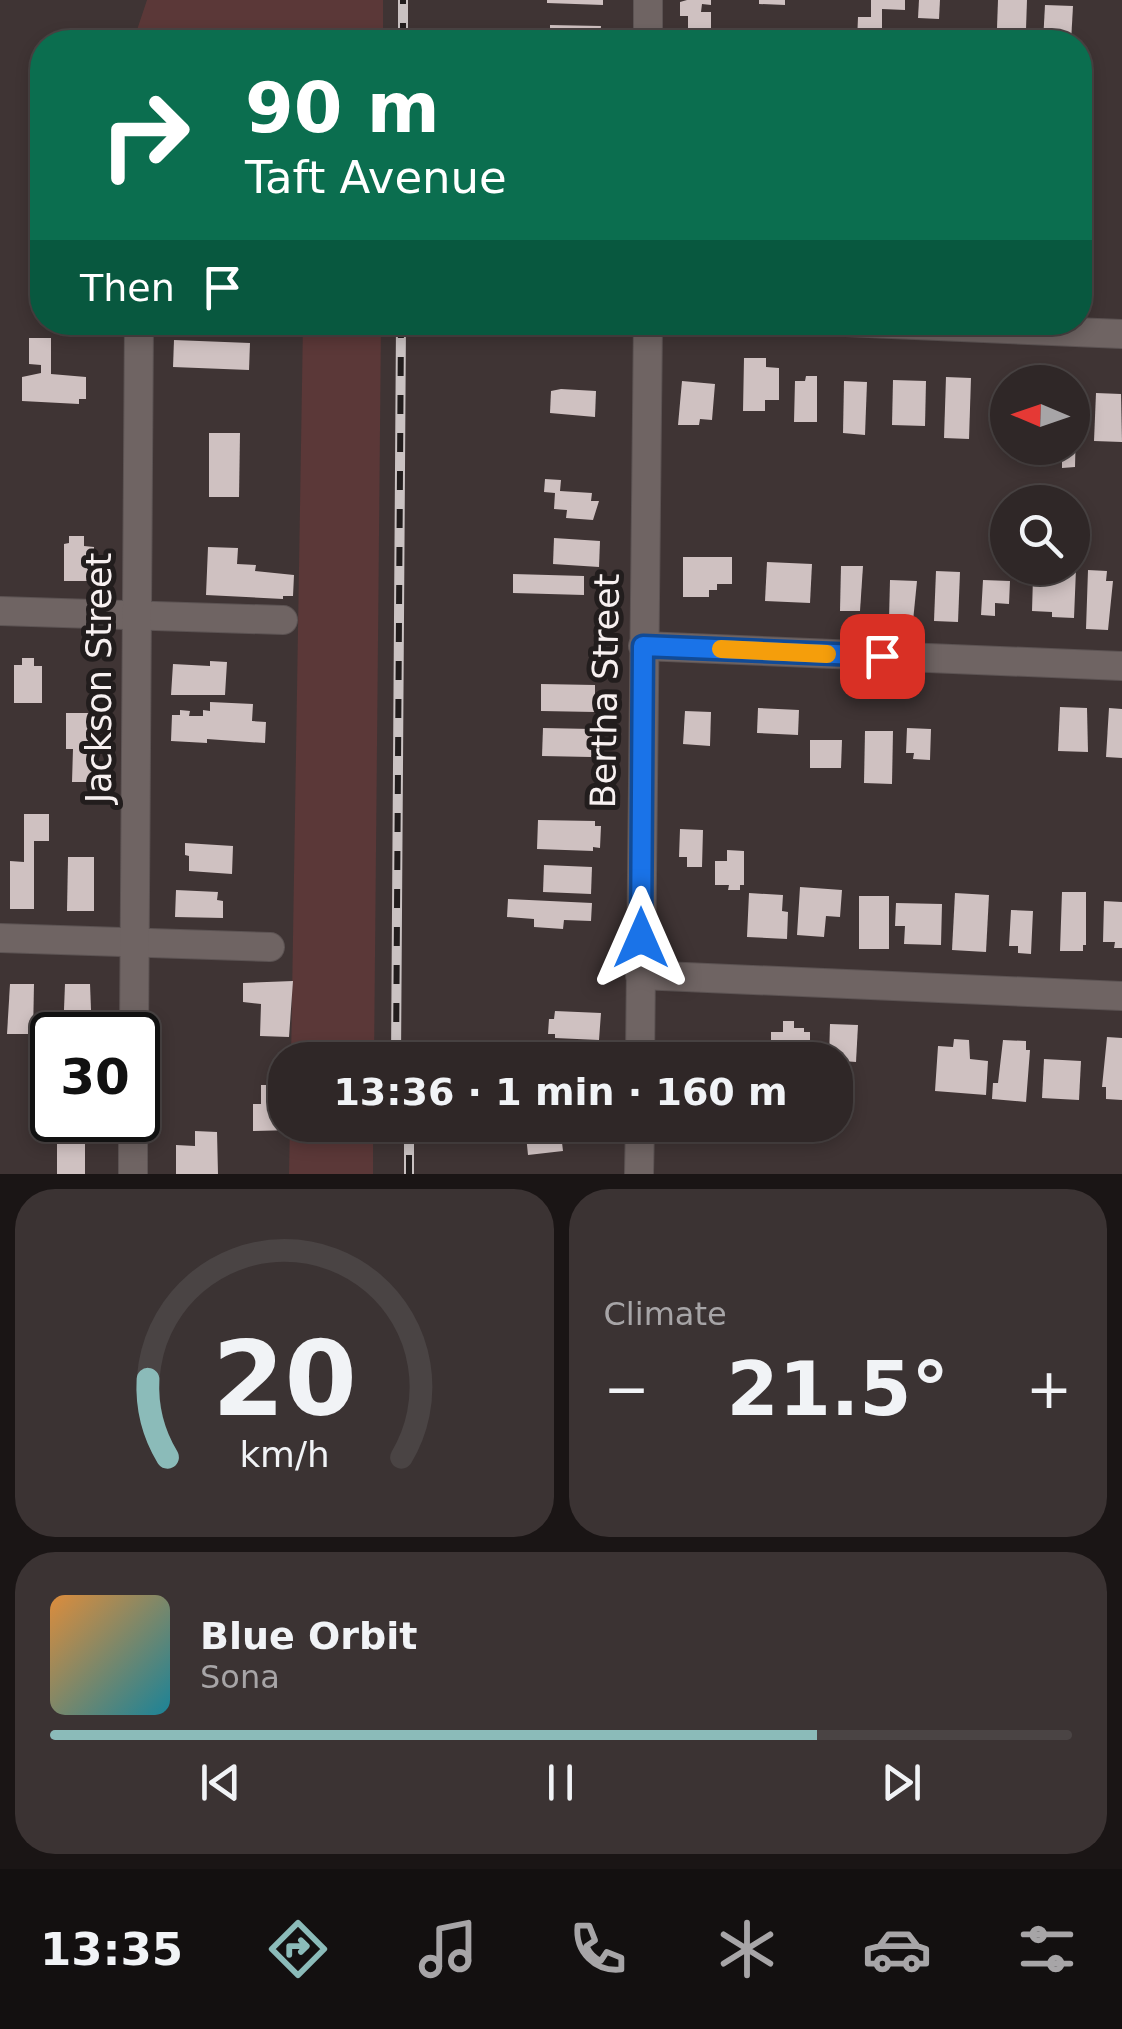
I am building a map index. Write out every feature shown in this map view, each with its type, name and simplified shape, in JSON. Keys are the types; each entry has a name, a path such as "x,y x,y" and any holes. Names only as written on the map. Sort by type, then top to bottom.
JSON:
{"street":[{"path":"648,0 648,30"},
{"path":"1092,333 1122,334"},
{"name":"Jackson Street","path":"134,1012 139,335"},
{"name":"Bertha Street","path":"640,1042 648,335"},
{"path":"0,611 284,620"},
{"path":"643,646 1122,666"},
{"path":"0,938 270,946"},
{"path":"640,974 1122,996"},
{"path":"133,1142 133,1174"},
{"path":"640,1142 640,1174"}],"shaded area":[{"path":"147,0 383,0 383,30 137,30"},
{"path":"303,335 381,335 374,1042 291,1042"},
{"path":"290,1142 373,1142 373,1174 289,1174"}],"building":[{"path":"603,0 603,5 547,3"},
{"path":"711,0 711,5 702,4 701,12 711,12 711,30 688,30 688,16 680,16 680,2"},
{"path":"759,0 785,0 785,5 759,4"},
{"path":"871,0 905,0 905,10 882,9 882,30 857,30 858,17 871,17"},
{"path":"919,0 940,0 939,19 918,18"},
{"path":"998,0 1027,0 1026,29 997,28"},
{"path":"1045,5 1073,6 1072,30 1044,30"},
{"path":"550,25 601,26 601,30 550,30"},
{"path":"29,338 51,338 51,374 86,377 86,399 79,399 79,404 22,401 22,377 41,373 41,365 29,364"},
{"path":"174,340 250,343 249,370 173,367"},
{"path":"744,358 766,358 766,367 779,368 779,400 765,400 765,411 743,411"},
{"path":"806,376 817,376 817,422 794,422 795,381 805,381"},
{"path":"946,377 971,378 969,439 944,438"},
{"path":"893,380 926,381 925,426 892,425"},
{"path":"682,381 715,384 712,420 700,419 699,425 678,425"},
{"path":"844,381 867,382 865,435 843,433"},
{"path":"551,391 596,391 595,417 550,413"},
{"path":"1096,393 1121,394 1122,442 1094,441"},
{"path":"209,433 240,433 239,497 209,497"},
{"path":"545,479 561,480 560,491 592,493 591,501 599,501 593,520 566,518 567,510 554,509 555,493 544,492"},
{"path":"69,536 84,536 84,546 94,547 94,581 64,581 64,544 69,543"},
{"path":"554,538 600,541 599,567 553,564"},
{"path":"208,547 238,548 237,564 256,565 255,571 294,575 293,596 283,599 206,595"},
{"path":"683,557 732,557 732,584 717,584 717,590 709,590 709,597 683,597"},
{"path":"767,562 812,564 810,603 765,601"},
{"path":"841,566 863,566 860,611 840,611"},
{"path":"1090,570 1107,571 1106,581 1113,581 1108,630 1086,629"},
{"path":"936,571 960,572 958,622 934,621"},
{"path":"513,574 584,576 584,595 513,593"},
{"path":"890,580 917,581 913,621 889,620"},
{"path":"983,580 990,580 990,585 1010,585 1009,604 995,603 995,616 981,615"},
{"path":"1033,585 1075,585 1074,618 1032,611"},
{"path":"22,658 34,658 34,666 42,666 42,703 14,703 14,665 22,665"},
{"path":"210,661 227,662 225,695 171,695 173,664 210,666"},
{"path":"541,684 595,685 595,712 541,711"},
{"path":"210,702 253,704 252,721 266,722 265,743 171,741 172,715 180,715 180,710 190,711 189,716 203,716 203,710 210,711"},
{"path":"1060,707 1087,708 1088,752 1058,751"},
{"path":"758,708 799,710 798,735 757,733"},
{"path":"1109,708 1122,709 1122,758 1106,757"},
{"path":"685,711 711,712 710,746 683,744"},
{"path":"66,713 97,713 96,782 72,782 73,749 66,749"},
{"path":"543,728 592,729 591,757 542,756"},
{"path":"907,728 931,729 930,760 913,759 914,753 906,753"},
{"path":"865,731 893,731 892,784 864,783"},
{"path":"810,740 842,740 841,768 810,768"},
{"path":"24,814 49,814 49,841 34,841 34,909 10,909 10,861 24,862"},
{"path":"538,820 595,821 595,826 601,826 600,848 537,849"},
{"path":"680,829 703,830 702,867 687,867 687,857 679,857"},
{"path":"185,843 233,846 232,874 189,871"},
{"path":"727,850 744,851 744,885 740,885 740,890 715,885 715,861 727,861"},
{"path":"68,857 94,857 94,911 67,911"},
{"path":"544,865 592,867 591,894 543,892"},
{"path":"800,887 842,890 840,917 826,916 824,937 797,935"},
{"path":"176,890 218,892 217,900 223,901 223,918 175,917"},
{"path":"1062,892 1086,892 1083,951 1060,951"},
{"path":"749,893 783,895 782,911 788,912 787,939 747,937"},
{"path":"955,893 989,895 986,952 952,950"},
{"path":"859,896 889,896 889,949 859,949"},
{"path":"508,899 592,903 591,921 564,920 563,929 534,927 534,919 507,917"},
{"path":"1104,901 1122,902 1122,948 1114,948 1115,942 1103,942"},
{"path":"896,903 942,904 941,945 904,944 905,926 895,926"},
{"path":"1011,910 1033,911 1031,954 1018,953 1018,946 1009,946"},
{"path":"293,981 289,1037 260,1036 261,1004 243,1002 243,983"},
{"path":"10,984 34,984 30,1034 7,1034"},
{"path":"65,984 90,984 91,1012 64,1012"},
{"path":"555,1011 601,1013 599,1040 555,1038 555,1034 548,1034 549,1019 554,1019"},
{"path":"783,1021 794,1021 794,1028 810,1032 810,1042 771,1042 771,1032 783,1032"},
{"path":"830,1024 858,1025 856,1062 853,1042 830,1042"},
{"path":"1107,1037 1122,1038 1122,1100 1106,1099 1106,1087 1102,1087"},
{"path":"954,1039 969,1040 970,1059 988,1061 986,1095 935,1091 938,1046 953,1047"},
{"path":"1003,1040 1026,1041 1026,1050 1030,1050 1026,1102 992,1099"},
{"path":"1044,1059 1081,1061 1079,1100 1042,1098"},
{"path":"261,1085 268,1085 268,1131 253,1131 253,1104 261,1104"},
{"path":"195,1131 217,1132 218,1174 176,1174 176,1145 195,1146"},
{"path":"57,1142 85,1142 85,1174 57,1174"},
{"path":"527,1142 562,1142 563,1151 528,1155"}],"railway":[{"path":"403,0 403,30"},
{"path":"396,1042 401,335"},
{"path":"409,1142 409,1174"}],"slow traffic":[{"path":"721,649 827,654"}],"route":[{"path":"641,938 643,646 882,656"}]}
